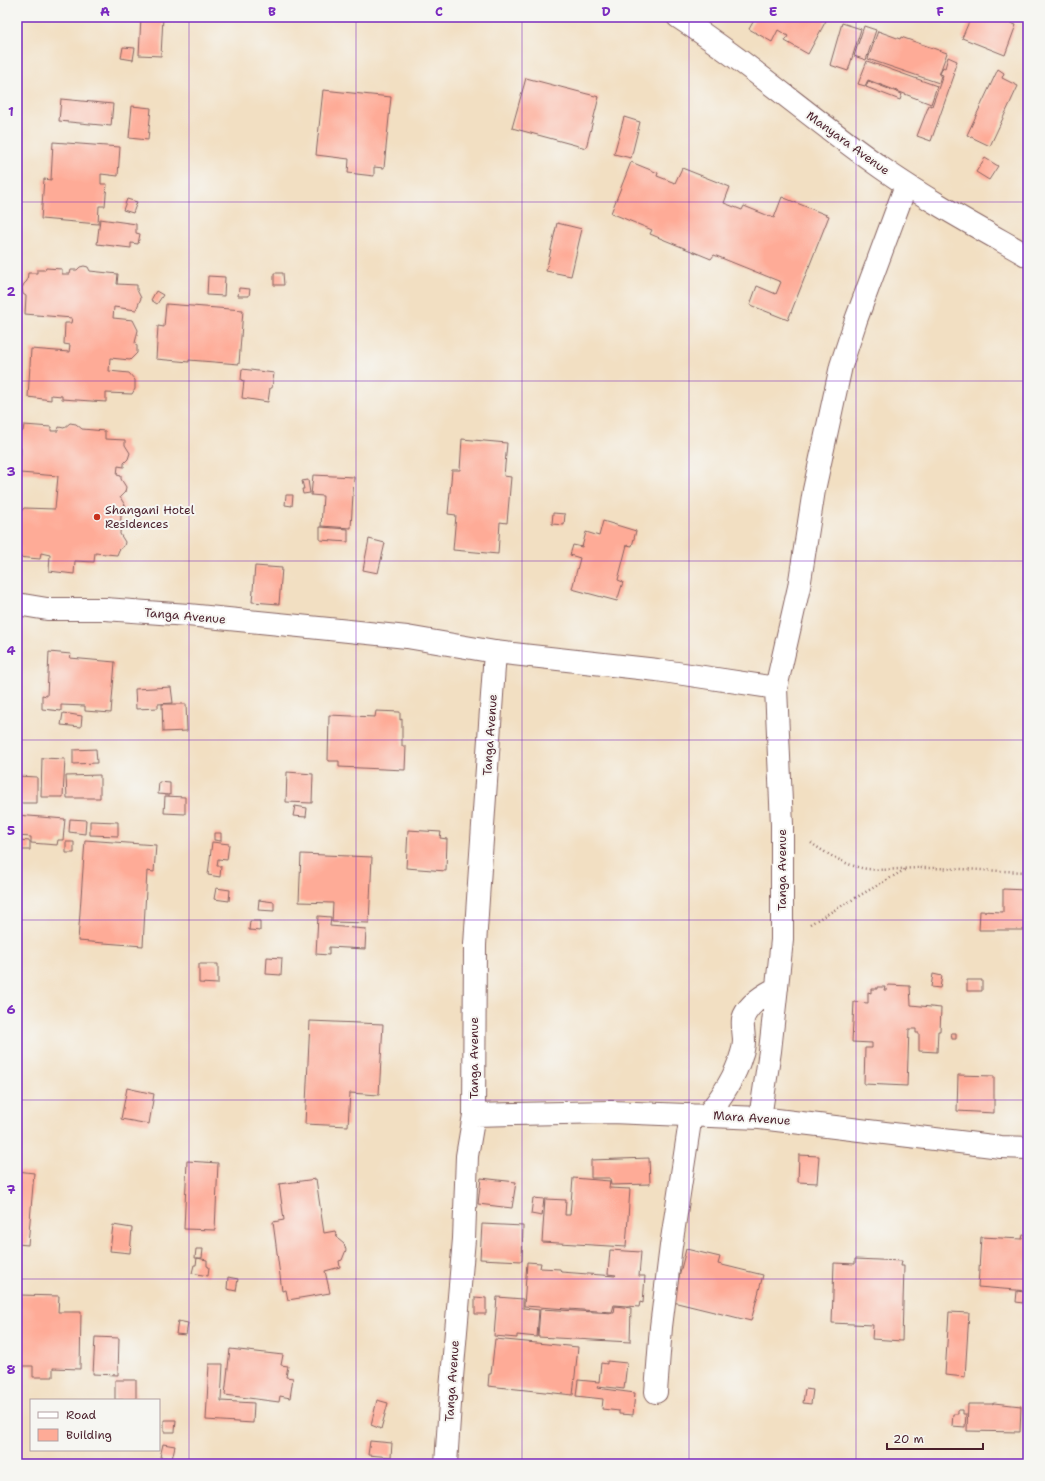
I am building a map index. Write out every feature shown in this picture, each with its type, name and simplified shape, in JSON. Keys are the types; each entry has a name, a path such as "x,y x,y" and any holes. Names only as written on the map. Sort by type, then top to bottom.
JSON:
{"street":[{"name":"Manyara Avenue","path":"678,17 741,61 818,122 906,185 1028,256"},
{"path":"776,688 799,587 814,490 841,366 856,320 906,185"},
{"name":"Tanga Avenue","path":"17,604 47,609 105,609 188,615 407,637 495,652 657,670 776,688 782,825 782,940 770,1051 760,1118"},
{"name":"Tanga Avenue","path":"446,1464 464,1239 467,1156 474,1115 475,945 478,883 495,652"},
{"path":"656,1392 661,1327 671,1246 699,1115 716,1105 739,1063 744,1040 743,1019 746,1013 752,1005 777,988"},
{"name":"Mara Avenue","path":"474,1115 611,1112 760,1118 1001,1147 1028,1148"}],"path":[{"path":"782,825 827,854 854,866 875,870 908,868 962,868 1028,872"},
{"path":"782,940 908,868"}],"building":[{"path":"141,17 163,17 161,56 139,55"},
{"path":"756,17 828,17 808,54 785,41 788,36 778,30 772,42 749,29"},
{"path":"971,17 995,17 1016,25 1005,55 962,38"},
{"path":"842,23 861,29 848,71 830,65"},
{"path":"864,26 876,30 866,60 854,56"},
{"path":"878,31 900,39 901,37 947,53 939,75 941,75 939,83 868,59"},
{"path":"123,47 135,48 133,60 121,58"},
{"path":"948,57 957,61 953,73 955,73 931,141 917,136 929,105 932,106 943,75 940,74 943,67 945,68"},
{"path":"867,61 937,86 931,104 868,80 865,86 858,84"},
{"path":"998,69 1004,73 1002,78 1018,86 990,146 967,135"},
{"path":"526,78 599,97 586,148 512,128"},
{"path":"868,81 902,94 900,100 866,87"},
{"path":"323,90 391,97 384,168 374,167 374,176 348,173 349,159 316,155"},
{"path":"61,99 113,104 111,126 59,121"},
{"path":"132,106 151,108 148,140 129,138"},
{"path":"624,117 640,122 631,158 614,154"},
{"path":"53,142 120,147 118,176 101,174 101,184 107,184 105,206 99,206 98,224 41,219 44,179 51,180"},
{"path":"985,158 998,166 989,180 976,172"},
{"path":"631,162 658,173 657,176 675,183 682,168 730,187 724,203 742,210 744,206 774,218 782,197 829,216 788,320 750,305 757,286 776,294 781,282 714,255 711,259 650,234 652,230 611,213"},
{"path":"127,199 137,202 133,213 123,210"},
{"path":"100,219 136,224 136,233 140,234 138,244 131,243 131,248 97,244"},
{"path":"557,223 582,229 571,276 546,271"},
{"path":"84,266 88,267 90,271 118,274 117,284 137,285 137,290 141,298 136,310 114,307 113,318 133,320 138,330 135,343 137,346 137,353 130,360 110,358 109,371 129,373 135,380 135,389 132,394 106,393 106,402 62,399 62,396 51,395 51,400 28,397 31,349 69,352 70,345 64,344 65,323 71,323 72,318 25,314 26,296 23,294 22,288 27,281 28,273 37,273 37,270 45,270 46,268 62,269 62,274 70,274 71,270 77,270"},
{"path":"274,273 283,273 284,285 274,285"},
{"path":"208,276 225,277 224,296 207,295"},
{"path":"239,288 250,289 249,296 238,296"},
{"path":"156,291 163,295 157,304 151,300"},
{"path":"166,304 243,310 239,364 156,359 158,326 164,327"},
{"path":"242,369 274,373 268,402 242,398 244,381 241,380"},
{"path":"70,423 76,424 82,429 105,431 105,439 125,440 125,445 130,453 128,459 124,463 124,467 118,466 117,475 121,476 121,479 126,487 125,492 120,497 126,507 125,511 121,515 120,534 125,542 124,546 119,550 117,555 95,553 94,562 75,561 74,574 49,571 50,555 41,553 40,559 17,557 17,516 24,508 55,509 58,476 20,473 21,449 17,442 18,434 23,431 24,425 51,427 51,431 58,431 59,427 64,428"},
{"path":"462,439 507,443 504,476 511,477 507,523 500,522 498,554 453,550 456,515 448,514 452,470 460,470"},
{"path":"313,475 354,477 351,528 321,526 323,496 311,495"},
{"path":"308,480 310,493 303,494 302,489 304,489 302,481"},
{"path":"286,495 293,495 292,506 285,505"},
{"path":"553,513 565,514 564,525 552,524"},
{"path":"603,521 636,531 632,546 627,545 618,580 623,582 617,601 572,589 580,558 570,555 573,545 582,547 586,532 599,536"},
{"path":"320,527 348,529 348,542 320,540"},
{"path":"369,539 385,543 378,573 363,570"},
{"path":"255,566 282,568 279,604 252,602"},
{"path":"49,652 71,654 70,658 115,662 111,713 85,711 85,706 61,705 61,711 42,709 42,695 47,696"},
{"path":"17,655 20,655 19,666 17,666"},
{"path":"171,687 173,703 158,704 158,708 136,709 135,689"},
{"path":"162,704 186,704 187,731 163,732"},
{"path":"376,711 400,712 400,720 402,719 402,746 406,746 405,770 339,767 339,761 328,761 329,715 375,717"},
{"path":"63,713 82,716 81,727 61,725"},
{"path":"96,749 97,763 73,764 73,750"},
{"path":"42,758 65,759 63,797 41,797"},
{"path":"287,772 313,774 312,803 286,802"},
{"path":"100,775 100,798 67,798 66,776"},
{"path":"17,776 37,777 37,803 17,803"},
{"path":"159,782 170,783 170,795 158,794"},
{"path":"165,796 185,797 185,814 164,813"},
{"path":"295,806 307,808 306,817 293,816"},
{"path":"17,815 65,819 63,840 58,840 57,845 31,843 31,837 17,836"},
{"path":"70,819 86,820 85,834 69,832"},
{"path":"90,821 118,822 118,836 90,835"},
{"path":"408,830 441,832 440,838 447,839 446,871 406,868"},
{"path":"214,833 221,833 221,841 214,840"},
{"path":"17,840 30,841 30,850 17,850"},
{"path":"85,840 156,845 154,872 147,871 143,946 78,941"},
{"path":"66,842 74,842 74,853 66,853"},
{"path":"212,842 229,844 227,860 218,859 217,866 221,866 220,877 208,875"},
{"path":"301,854 372,857 369,923 332,922 333,903 299,902"},
{"path":"216,888 230,890 229,901 214,899"},
{"path":"1003,889 1026,890 1025,930 979,930 980,911 1003,912"},
{"path":"259,900 274,902 274,911 258,910"},
{"path":"318,916 331,917 330,926 366,929 365,949 329,947 329,955 316,954"},
{"path":"250,921 260,921 260,931 249,930"},
{"path":"267,957 282,958 281,975 266,974"},
{"path":"199,964 218,964 218,984 199,983"},
{"path":"933,974 942,976 940,988 931,987"},
{"path":"967,980 982,980 982,991 967,991"},
{"path":"888,985 910,986 911,1005 941,1008 937,1052 919,1051 919,1033 916,1033 916,1029 909,1029 907,1086 864,1084 865,1048 872,1048 872,1043 852,1042 854,1002 868,1003 868,992 871,993 871,989 885,987 884,990 887,990"},
{"path":"310,1021 383,1024 379,1095 350,1093 348,1126 305,1124"},
{"path":"1025,1022 1028,1022 1028,1034 1025,1034"},
{"path":"951,1033 956,1033 956,1039 952,1039"},
{"path":"958,1075 994,1076 994,1113 957,1111"},
{"path":"127,1088 154,1094 149,1124 121,1119"},
{"path":"799,1155 819,1156 817,1183 798,1182"},
{"path":"649,1158 650,1184 611,1185 610,1178 591,1178 591,1160"},
{"path":"187,1161 218,1163 215,1230 184,1229"},
{"path":"17,1171 34,1173 28,1245 17,1244"},
{"path":"481,1178 516,1182 512,1208 478,1204"},
{"path":"573,1178 610,1181 609,1188 630,1189 626,1247 542,1242 545,1199 566,1200 565,1215 570,1215"},
{"path":"316,1179 324,1233 335,1231 338,1239 344,1244 346,1250 342,1260 339,1261 340,1267 325,1271 330,1293 288,1300 286,1290 282,1291 273,1222 284,1220 279,1184"},
{"path":"533,1198 544,1199 542,1216 531,1214"},
{"path":"482,1224 523,1226 522,1261 480,1259"},
{"path":"113,1225 132,1228 130,1253 110,1251"},
{"path":"1023,1235 1028,1235 1028,1291 978,1287 981,1237 1022,1239"},
{"path":"196,1249 203,1249 202,1258 195,1258"},
{"path":"686,1249 720,1257 718,1264 763,1275 751,1321 673,1302"},
{"path":"610,1250 641,1252 639,1276 645,1276 643,1303 640,1302 639,1307 614,1305 612,1312 524,1306 527,1262 541,1263 540,1268 560,1269 561,1272 615,1276 616,1275 608,1274"},
{"path":"197,1258 207,1260 207,1266 209,1267 208,1276 192,1273 194,1265 196,1265"},
{"path":"855,1259 902,1261 901,1266 904,1266 902,1341 872,1339 873,1325 832,1323 834,1263 855,1264"},
{"path":"228,1277 238,1279 236,1291 227,1289"},
{"path":"1017,1291 1024,1292 1023,1303 1016,1302"},
{"path":"20,1295 59,1296 58,1312 81,1312 80,1369 53,1368 53,1377 33,1377 33,1366 17,1366 17,1309 20,1309"},
{"path":"475,1297 486,1298 486,1314 475,1314"},
{"path":"497,1297 523,1299 523,1308 539,1310 537,1337 517,1335 517,1338 494,1336"},
{"path":"615,1306 631,1308 630,1342 538,1337 540,1309 614,1313"},
{"path":"949,1312 969,1313 965,1377 945,1375"},
{"path":"178,1321 188,1323 186,1335 176,1334"},
{"path":"95,1337 119,1338 118,1375 93,1374"},
{"path":"495,1339 578,1347 573,1395 488,1386"},
{"path":"230,1349 283,1355 281,1365 288,1366 286,1377 293,1378 290,1398 280,1396 279,1402 225,1395"},
{"path":"607,1361 627,1363 624,1389 598,1386 597,1388 635,1393 633,1415 619,1414 619,1411 602,1409 603,1399 576,1396 578,1380 599,1382 601,1363 607,1364"},
{"path":"209,1364 223,1364 221,1401 254,1403 253,1423 206,1420"},
{"path":"115,1380 136,1380 136,1399 115,1399"},
{"path":"805,1389 813,1390 811,1404 803,1403"},
{"path":"377,1400 388,1403 381,1429 371,1425"},
{"path":"994,1403 1021,1406 1020,1432 967,1431 968,1404"},
{"path":"958,1410 963,1410 963,1414 966,1414 965,1427 952,1426 953,1414 958,1414"},
{"path":"164,1420 176,1420 175,1432 164,1432"},
{"path":"370,1441 392,1443 391,1457 368,1455"},
{"path":"163,1444 175,1446 172,1459 160,1457"}],"place":[{"name":"Shangani Hotel Residences","path":"97,517"}]}
